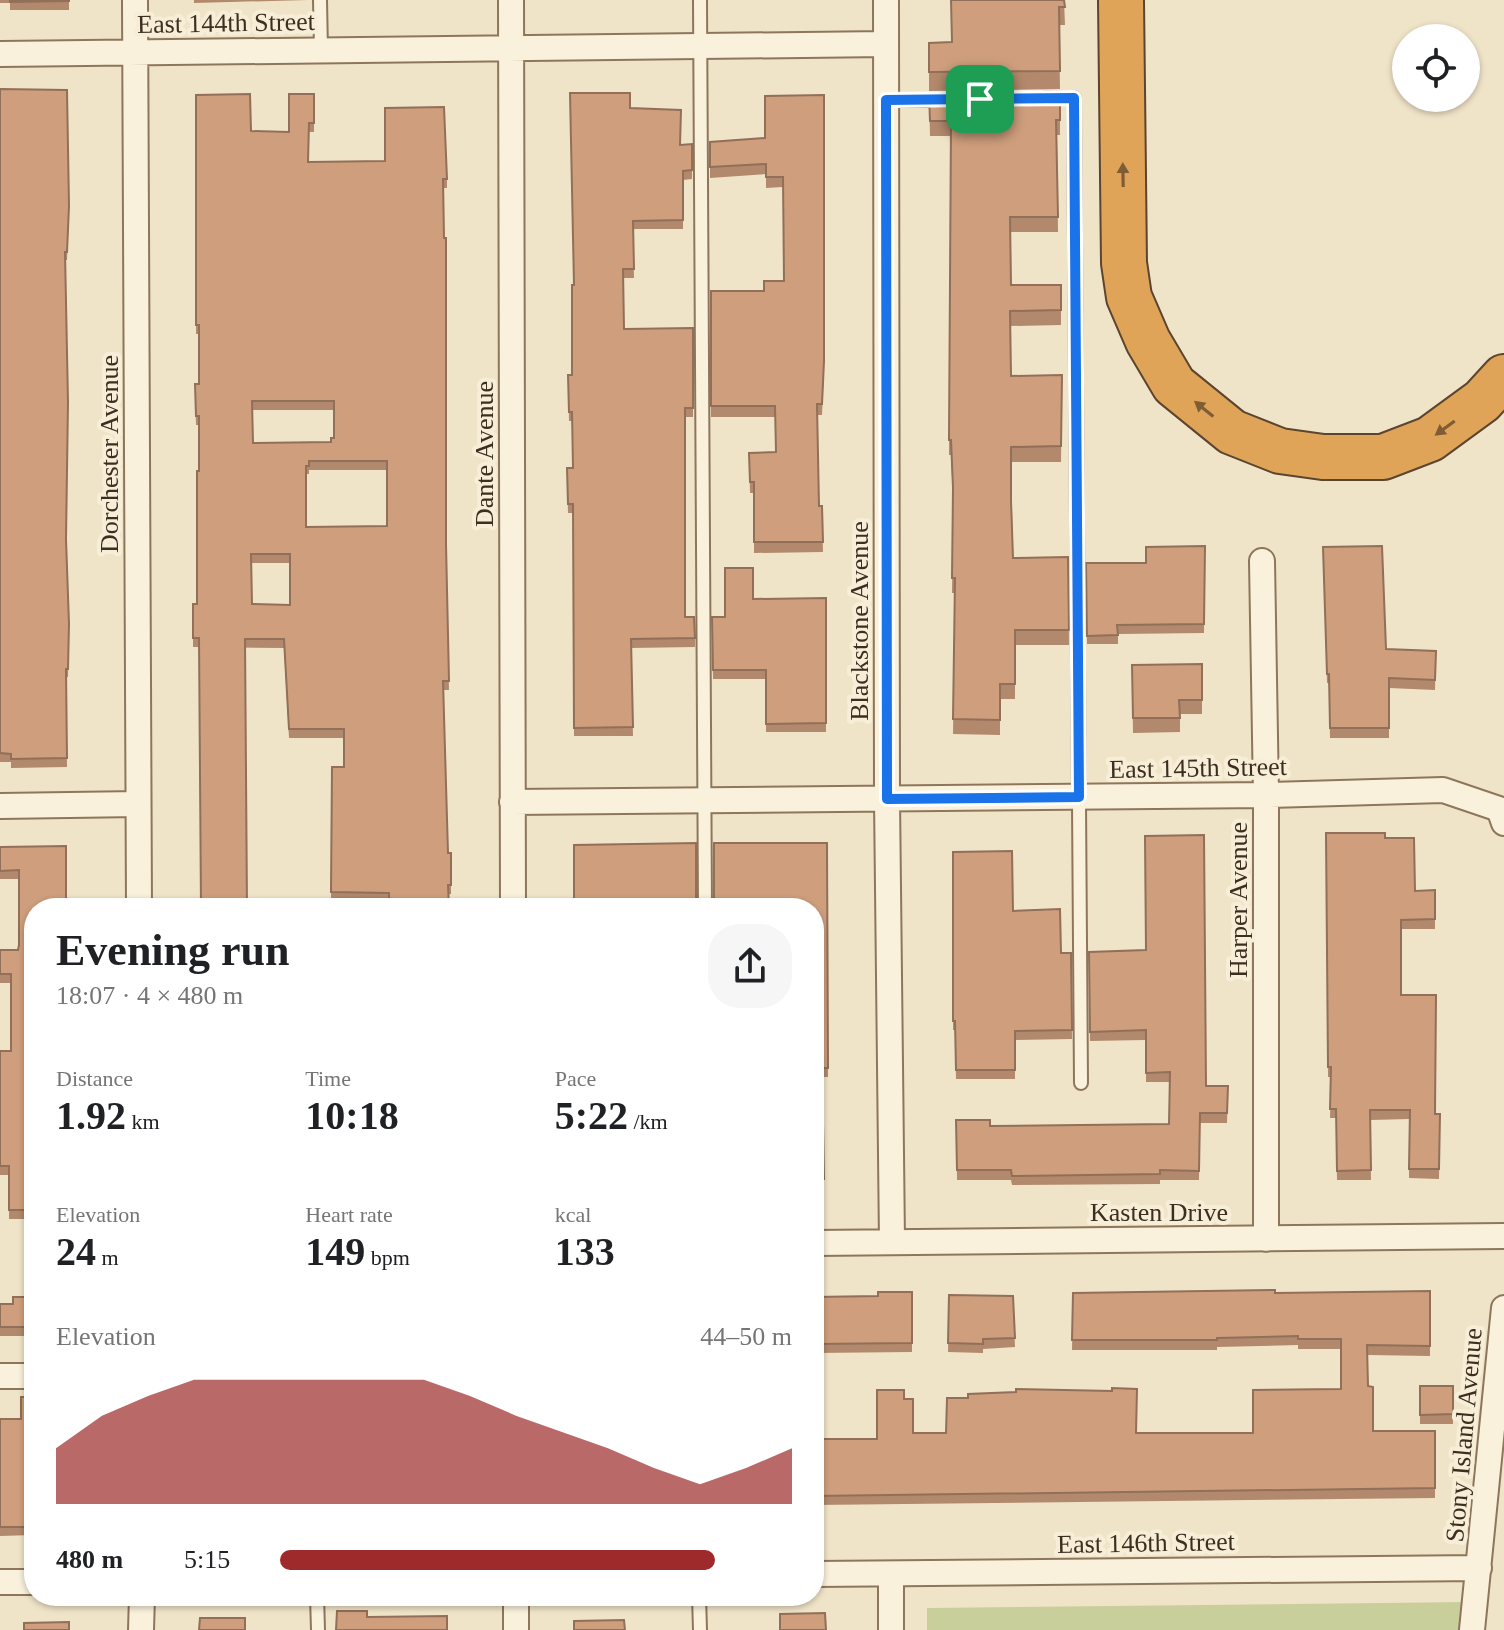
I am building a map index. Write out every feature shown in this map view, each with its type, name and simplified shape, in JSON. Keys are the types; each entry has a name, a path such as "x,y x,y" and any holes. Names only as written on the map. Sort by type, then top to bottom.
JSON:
{"highway":[{"path":"1121,0 1129,297 1174,385 1232,432 1280,451 1323,457 1383,457 1430,439 1482,401 1504,377"}],"street":[{"name":"Dorchester Avenue","path":"135,0 139,898"},
{"name":"Dante Avenue","path":"511,0 513,898"},
{"name":"Blackstone Avenue","path":"886,0 887,799 892,1242"},
{"name":"East 144th Street","path":"0,54 885,44"},
{"name":"Harper Avenue","path":"1262,561 1266,795 1266,1239"},
{"name":"East 145th Street","path":"512,802 1266,795 1443,790 1501,816"},
{"path":"0,806 138,804"},
{"name":"Kasten Drive","path":"824,1243 1504,1236"},
{"name":"Stony Island Avenue","path":"1479,1568 1504,1308"},
{"path":"0,1376 24,1376"},
{"path":"1472,1630 1479,1568"},
{"name":"East 146th Street","path":"824,1574 1479,1568"},
{"path":"891,1574 891,1630"},
{"path":"0,1582 24,1582"},
{"path":"141,1630 142,1606"},
{"path":"516,1606 516,1630"}],"lane":[{"path":"320,0 321,50"},
{"path":"700,0 705,898"},
{"path":"1027,99 1074,98 1081,1083"},
{"path":"886,100 964,99"},
{"path":"317,1606 318,1630"},
{"path":"699,1606 700,1630"}],"green space":[{"path":"1468,1602 1464,1630 927,1630 927,1608"}],"building":[{"path":"69,0 69,1 10,2"},
{"path":"951,0 1064,0 1065,7 1059,7 1060,71 929,72 929,43 952,42"},
{"path":"0,89 67,90 67,758 11,759 11,754 0,753"},
{"path":"1060,92 1060,120 1056,120 1058,217 1010,217 1011,285 1061,285 1061,310 1010,311 1011,376 1062,375 1061,446 1011,447 1011,501 1013,558 1068,557 1069,630 1015,630 1015,684 1000,684 1000,720 953,719 955,578 952,578 953,488 949,440 951,121 930,121 929,94"},
{"path":"570,93 630,93 630,108 681,110 680,145 692,144 692,170 683,171 683,220 633,221 634,269 623,269 624,329 693,328 693,408 685,408 685,617 694,617 695,638 631,639 633,727 574,728 573,504 568,504 567,468 573,468 568,375 572,375 574,285"},
{"path":"250,94 251,131 289,132 289,94 314,94 314,123 309,123 308,162 385,161 385,108 444,107 449,681 443,681 448,853 451,853 449,898 389,898 389,893 331,892 332,767 344,767 344,729 289,729 284,639 245,639 247,898 201,898 199,638 193,638 193,604 197,604 199,471 199,416 196,416 195,384 199,384 199,325 196,325 196,95","holes":["252,401 334,401 334,438 331,442 253,443","309,461 387,461 387,526 306,527 306,466 309,466","251,554 290,554 290,605 252,604"]},
{"path":"824,95 824,361 822,404 817,404 819,506 822,506 823,542 754,542 754,482 750,482 749,453 776,452 775,406 711,406 711,291 764,291 764,281 784,281 783,177 766,177 766,164 710,167 710,142 765,138 765,96"},
{"path":"1205,546 1204,624 1117,625 1118,635 1087,636 1086,563 1146,563 1146,547"},
{"path":"1382,546 1386,649 1436,651 1435,680 1389,678 1389,728 1330,728 1323,547"},
{"path":"725,568 753,568 753,599 826,598 826,723 766,724 766,670 713,670 712,617 725,617"},
{"path":"1202,664 1202,700 1179,700 1180,718 1133,718 1132,665"},
{"path":"1326,833 1385,833 1385,838 1414,838 1415,891 1435,890 1435,919 1401,920 1401,995 1436,995 1435,1114 1440,1114 1439,1169 1409,1169 1410,1110 1370,1110 1371,1170 1337,1171 1336,1109 1330,1109 1331,1067 1328,1067"},
{"path":"1204,835 1206,1086 1228,1086 1227,1113 1200,1113 1199,1171 1012,1176 1011,1170 957,1170 956,1120 990,1120 990,1126 1169,1124 1170,1072 1146,1073 1146,1030 1090,1032 1089,952 1146,950 1145,836"},
{"path":"696,843 696,898 574,898 574,845"},
{"path":"714,843 827,843 828,1068 824,1068 824,898 714,898"},
{"path":"66,846 66,898 24,898 24,1210 9,1210 9,1166 0,1166 0,1051 11,1051 11,974 0,974 0,950 18,950 19,870 0,871 0,847"},
{"path":"1012,851 1013,911 1060,909 1061,953 1071,953 1072,1030 1015,1031 1015,1070 956,1070 953,852"},
{"path":"1430,1291 1430,1346 1367,1345 1368,1386 1373,1387 1373,1431 1435,1431 1435,1488 824,1496 824,1439 877,1439 877,1390 904,1390 904,1399 913,1399 913,1433 946,1433 947,1398 1016,1392 1016,1389 1112,1391 1112,1388 1137,1389 1136,1433 1253,1433 1253,1390 1341,1389 1341,1339 1298,1339 1298,1336 1217,1340 1072,1340 1073,1293"},
{"path":"878,1292 912,1292 912,1343 824,1344 824,1297 878,1296"},
{"path":"949,1295 1013,1296 1015,1338 983,1339 983,1344 948,1343"},
{"path":"13,1297 24,1297 24,1327 0,1327 0,1304 13,1304"},
{"path":"1420,1386 1453,1386 1453,1414 1420,1415"},
{"path":"21,1397 24,1397 24,1527 0,1527 0,1419 21,1419"},
{"path":"337,1611 367,1611 367,1617 447,1616 447,1630 336,1630"},
{"path":"825,1613 826,1630 780,1630 780,1614"},
{"path":"200,1618 245,1618 245,1630 199,1630"},
{"path":"624,1620 625,1630 574,1630 574,1621"},
{"path":"69,1622 69,1630 24,1630 24,1623"}],"route":[{"path":"1074,98 1079,797 887,799 886,100 980,99 1074,98"}]}
